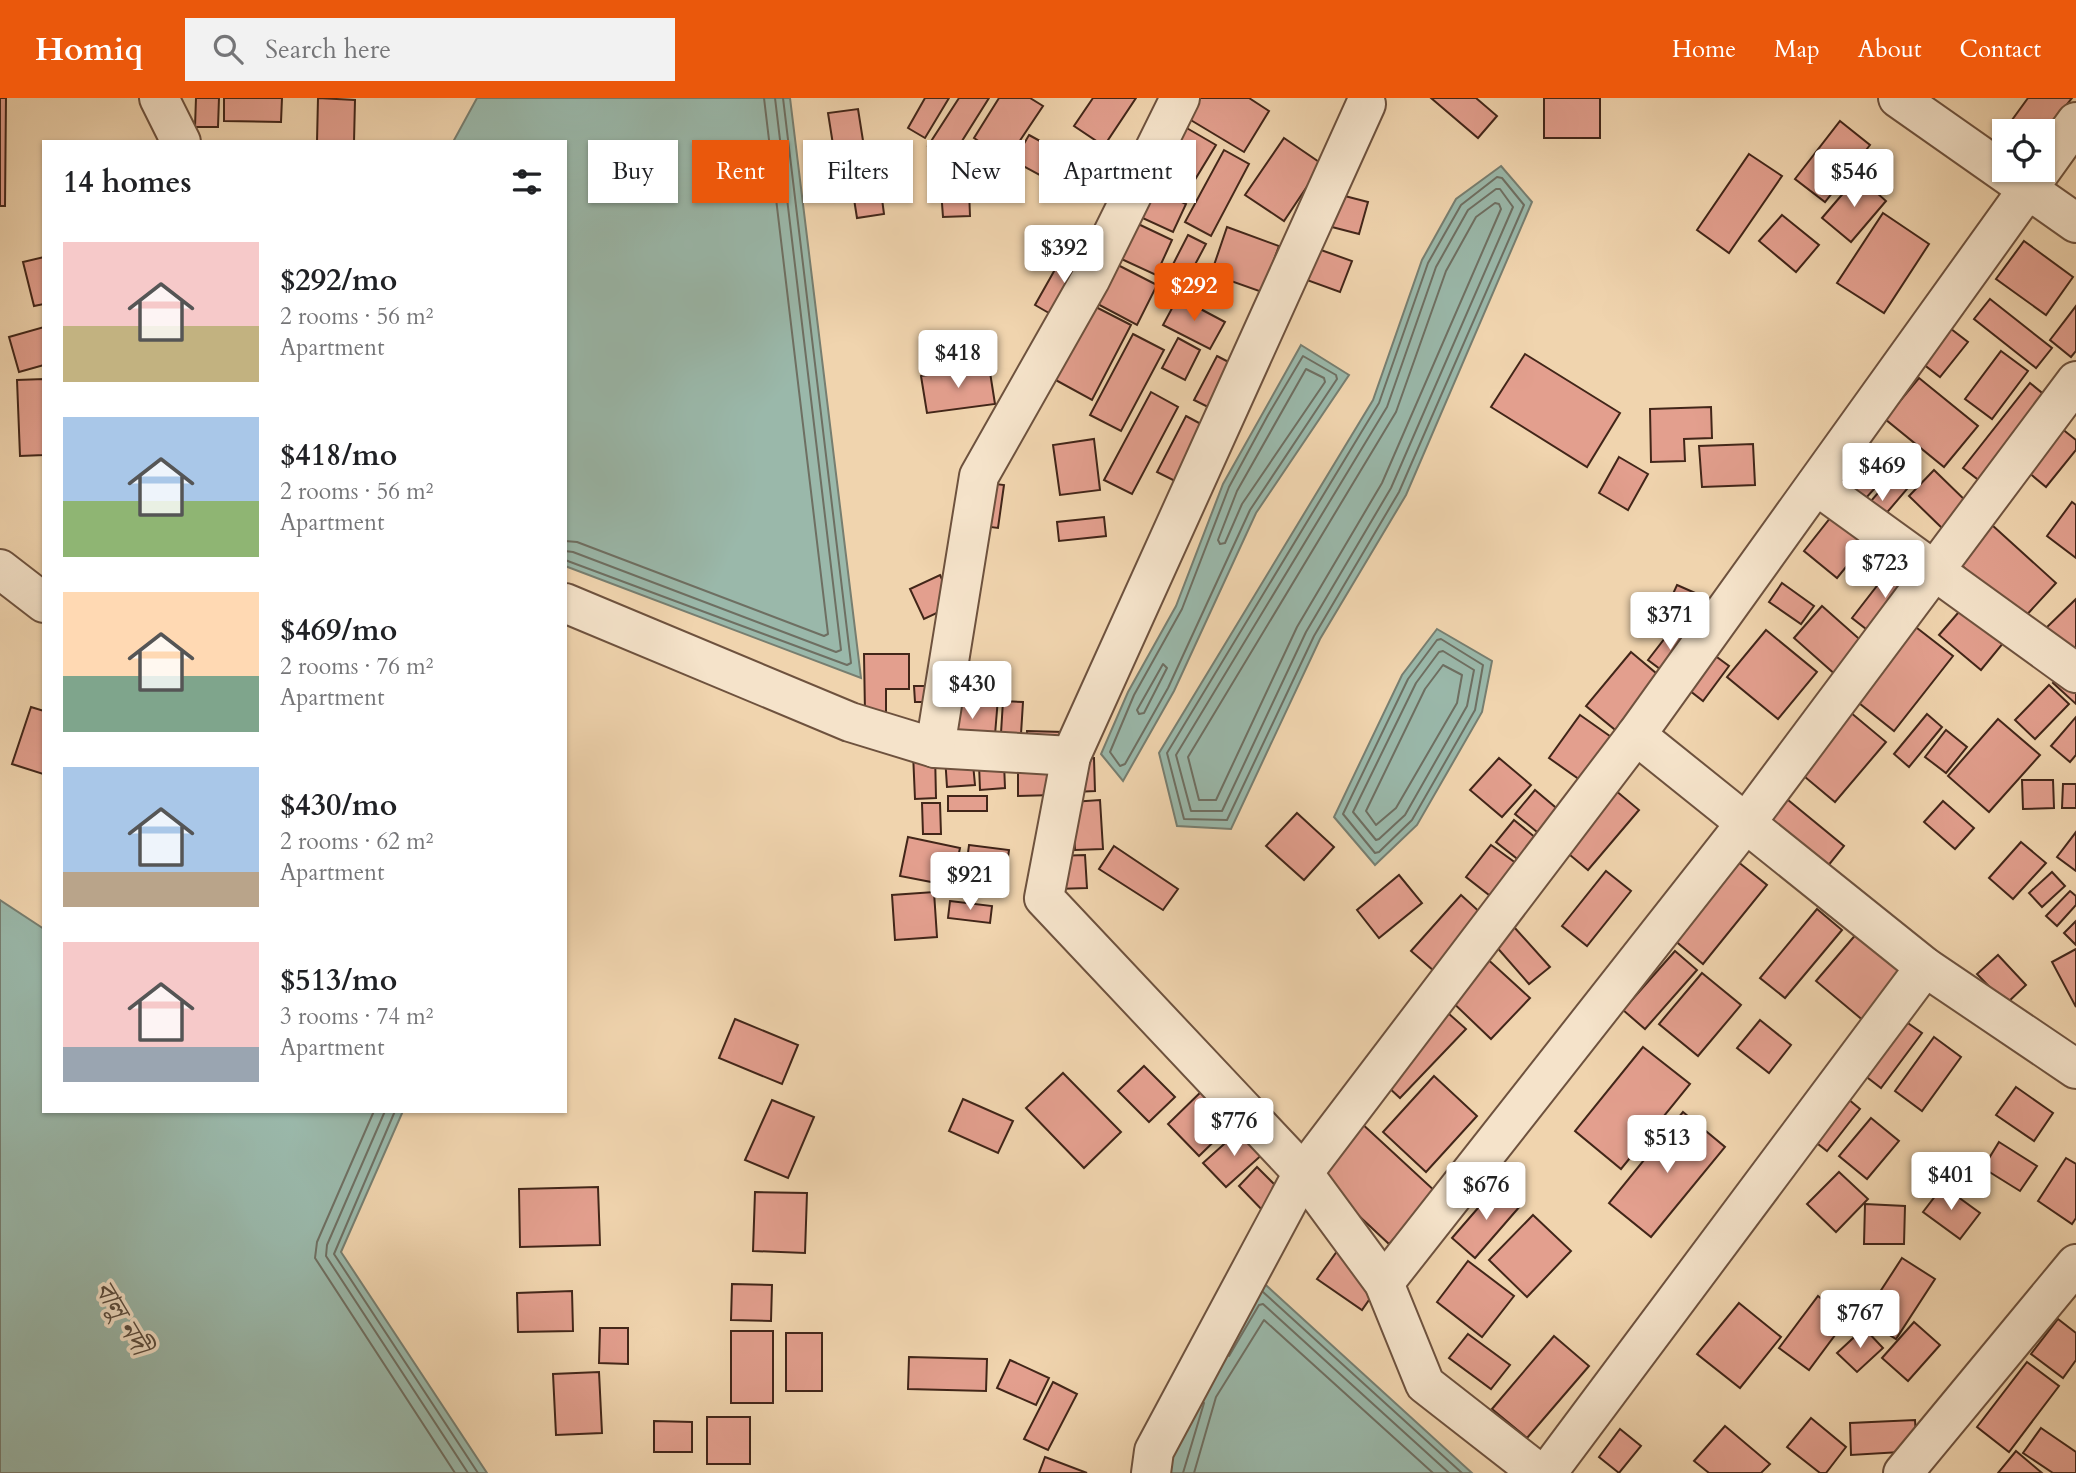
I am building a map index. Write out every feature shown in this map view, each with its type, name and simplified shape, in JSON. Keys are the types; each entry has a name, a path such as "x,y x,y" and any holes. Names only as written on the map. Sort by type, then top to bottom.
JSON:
{"street":[{"path":"159,98 180,140"},
{"path":"935,748 979,476 1090,280 1180,98"},
{"path":"1898,98 2076,223"},
{"path":"1366,104 1071,756 1044,898 1303,1173 1384,1283 1425,1384 1539,1473"},
{"path":"1151,1473 1154,1451 1303,1173 1636,735 2076,122"},
{"path":"1384,1283 1745,824 2076,381"},
{"path":"1816,485 2076,673"},
{"path":"0,569 42,601"},
{"path":"567,604 850,722 935,748 1071,756"},
{"path":"1636,735 1925,967 2076,1069"},
{"path":"1547,1473 1925,967"},
{"path":"1903,1473 2076,1264"}],"water":[{"path":"477,98 790,98 861,678 567,567 567,140 454,140"},
{"path":"1501,166 1532,202 1406,495 1320,639 1231,829 1177,826 1159,753 1373,400 1422,260 1456,199"},
{"path":"1301,345 1349,375 1256,513 1174,691 1123,781 1101,754 1128,692 1176,606 1223,484"},
{"path":"1437,629 1492,661 1482,712 1417,825 1375,865 1334,817 1402,675"},
{"name":"বালু নদী","path":"0,900 42,928 42,1113 402,1113 341,1252 487,1473 0,1473"},
{"path":"1257,1277 1472,1473 1167,1473 1192,1387"}],"building":[{"path":"0,98 6,98 5,206 0,206"},
{"path":"196,98 219,98 218,127 195,127"},
{"path":"224,98 282,98 281,122 224,121"},
{"path":"318,98 355,100 354,140 317,140"},
{"path":"925,98 949,98 925,138 908,128"},
{"path":"959,98 989,98 963,140 932,140"},
{"path":"999,98 1030,98 1043,106 1020,140 974,138"},
{"path":"1093,98 1136,98 1108,140 1095,140 1074,126"},
{"path":"1195,98 1249,98 1269,111 1244,152 1184,116"},
{"path":"1431,98 1476,98 1497,116 1478,138"},
{"path":"1544,98 1600,98 1600,138 1544,138"},
{"path":"2028,98 2072,98 2055,120 2013,119"},
{"path":"858,109 863,140 832,140 828,113"},
{"path":"1840,121 1870,145 1825,202 1795,179"},
{"path":"1178,123 1216,145 1196,178 1196,140 1168,140"},
{"path":"1029,135 1039,140 1039,175 1025,167 1025,142"},
{"path":"1284,138 1322,164 1284,221 1245,195"},
{"path":"1224,150 1249,164 1211,236 1185,222"},
{"path":"1749,154 1782,176 1729,253 1697,230"},
{"path":"1858,176 1886,201 1851,242 1822,218"},
{"path":"1310,187 1368,202 1359,234 1301,219"},
{"path":"855,203 883,203 884,214 857,218"},
{"path":"942,203 970,203 970,216 943,217"},
{"path":"1142,203 1186,204 1173,232 1136,215"},
{"path":"1883,213 1929,244 1884,313 1837,283"},
{"path":"1782,215 1819,245 1796,272 1759,241"},
{"path":"1134,222 1172,240 1156,275 1117,257"},
{"path":"1227,227 1279,246 1262,292 1211,274"},
{"path":"1188,235 1206,244 1183,287 1166,278"},
{"path":"2024,241 2073,277 2046,315 1996,279"},
{"path":"1304,244 1352,261 1340,292 1293,275"},
{"path":"1066,250 1092,265 1061,320 1035,305"},
{"path":"42,257 42,304 34,306 23,262"},
{"path":"1112,262 1157,285 1137,325 1092,301"},
{"path":"1178,297 1225,322 1210,349 1163,325"},
{"path":"1990,299 2052,348 2036,368 1974,319"},
{"path":"1090,304 1131,325 1092,400 1052,378"},
{"path":"2076,306 2076,351 2071,357 2050,340"},
{"path":"1942,322 1968,342 1940,377 1914,357"},
{"path":"42,328 42,366 19,372 9,337"},
{"path":"1133,334 1164,350 1121,431 1090,415"},
{"path":"1178,338 1200,350 1185,380 1162,368"},
{"path":"2001,351 2028,371 1992,419 1965,399"},
{"path":"1525,354 1620,413 1587,467 1491,407"},
{"path":"1217,356 1246,371 1224,415 1194,400"},
{"path":"989,366 995,404 927,413 921,376"},
{"path":"1919,378 1978,426 1944,467 1885,419"},
{"path":"42,379 42,455 20,456 17,380"},
{"path":"2030,383 2052,401 1985,485 1963,468"},
{"path":"1151,392 1178,407 1132,494 1104,480"},
{"path":"1711,407 1712,438 1684,439 1685,461 1651,462 1650,409"},
{"path":"1186,416 1216,432 1187,487 1157,472"},
{"path":"2056,424 2076,440 2076,450 2046,487 2022,467"},
{"path":"1094,439 1100,490 1060,495 1053,445"},
{"path":"1753,444 1755,485 1702,487 1699,446"},
{"path":"1619,457 1648,474 1628,510 1599,493"},
{"path":"1863,457 1885,477 1845,521 1823,501"},
{"path":"1898,470 1913,482 1866,537 1851,524"},
{"path":"1934,470 1969,504 1944,530 1909,496"},
{"path":"980,482 1004,485 998,528 974,525"},
{"path":"2072,502 2076,505 2076,558 2047,536"},
{"path":"1104,517 1106,536 1059,541 1057,522"},
{"path":"1831,517 1865,544 1837,578 1804,551"},
{"path":"1992,525 2056,583 2022,620 1958,562"},
{"path":"1894,564 1918,582 1875,636 1852,618"},
{"path":"940,575 954,605 924,619 910,589"},
{"path":"1782,583 1814,606 1801,624 1769,602"},
{"path":"1677,585 1709,599 1694,632 1662,618"},
{"path":"1977,591 2018,625 1981,670 1939,635"},
{"path":"2076,599 2076,648 2071,654 2046,628"},
{"path":"1822,606 1865,644 1837,676 1794,638"},
{"path":"1908,621 1953,656 1894,731 1849,695"},
{"path":"1672,629 1692,644 1668,675 1648,660"},
{"path":"1766,630 1817,672 1778,719 1727,677"},
{"path":"1706,649 1729,666 1703,701 1680,683"},
{"path":"1631,652 1663,679 1619,733 1586,706"},
{"path":"864,654 909,654 909,689 886,689 886,713 865,713"},
{"path":"2065,671 2076,681 2076,704 2053,683"},
{"path":"2049,685 2069,704 2035,739 2015,720"},
{"path":"914,686 937,686 937,702 915,702"},
{"path":"950,694 998,698 994,747 946,744"},
{"path":"1003,701 1023,702 1020,750 1000,749"},
{"path":"31,707 42,710 42,774 12,764"},
{"path":"1850,712 1886,742 1835,802 1799,772"},
{"path":"1927,714 1942,727 1909,767 1894,754"},
{"path":"1580,715 1614,739 1583,782 1549,758"},
{"path":"2076,717 2076,755 2070,762 2051,746"},
{"path":"1998,719 2040,755 1989,812 1948,776"},
{"path":"1946,730 1967,747 1946,773 1925,757"},
{"path":"1027,731 1064,732 1064,751 1027,751"},
{"path":"935,752 936,798 915,799 913,753"},
{"path":"972,753 975,785 947,787 945,756"},
{"path":"1094,758 1095,791 1074,792 1072,759"},
{"path":"1499,758 1531,785 1502,817 1470,790"},
{"path":"1004,763 1005,788 980,790 979,764"},
{"path":"1054,765 1054,795 1018,796 1018,767"},
{"path":"2022,780 2053,780 2054,808 2023,809"},
{"path":"2063,784 2076,784 2076,808 2062,808"},
{"path":"1609,785 1639,810 1588,870 1558,845"},
{"path":"1535,790 1561,812 1542,836 1515,814"},
{"path":"1782,795 1844,846 1819,877 1756,827"},
{"path":"948,796 987,796 987,811 948,811"},
{"path":"1100,800 1103,849 1075,850 1072,802"},
{"path":"1943,801 1974,828 1955,849 1924,822"},
{"path":"922,803 940,803 941,834 923,834"},
{"path":"1297,813 1334,847 1304,880 1266,846"},
{"path":"1514,820 1542,843 1525,865 1496,842"},
{"path":"2076,832 2076,871 2057,857"},
{"path":"908,837 960,848 952,886 900,876"},
{"path":"2021,842 2046,863 2013,899 1989,878"},
{"path":"969,845 1009,850 1006,872 966,868"},
{"path":"1491,845 1524,869 1498,902 1466,877"},
{"path":"1114,846 1178,889 1163,910 1099,869"},
{"path":"1085,855 1087,888 1056,889 1055,856"},
{"path":"1737,861 1767,885 1703,964 1673,939"},
{"path":"1606,871 1631,891 1587,946 1562,926"},
{"path":"2052,872 2065,886 2042,907 2029,893"},
{"path":"963,874 992,877 990,897 961,895"},
{"path":"1399,875 1422,903 1379,938 1357,910"},
{"path":"2070,891 2076,896 2076,905 2057,926 2046,916"},
{"path":"934,892 937,937 895,940 892,895"},
{"path":"1461,895 1483,915 1434,971 1411,951"},
{"path":"950,901 992,906 990,923 948,918"},
{"path":"1817,909 1842,930 1785,998 1760,978"},
{"path":"2076,921 2076,945 2064,933"},
{"path":"1514,927 1550,967 1529,984 1494,944"},
{"path":"1858,932 1906,972 1865,1022 1816,981"},
{"path":"2076,949 2076,1007 2052,962"},
{"path":"1675,951 1697,970 1645,1029 1623,1010"},
{"path":"1483,955 1530,998 1491,1039 1446,996"},
{"path":"1998,955 2026,985 2006,1004 1977,974"},
{"path":"1702,973 1741,1005 1698,1056 1659,1024"},
{"path":"1439,1005 1466,1029 1400,1098 1374,1074"},
{"path":"1895,1014 1922,1033 1881,1088 1855,1068"},
{"path":"735,1019 798,1045 782,1084 719,1058"},
{"path":"1760,1020 1791,1045 1769,1073 1737,1048"},
{"path":"1934,1037 1961,1057 1922,1111 1895,1091"},
{"path":"1643,1047 1690,1084 1621,1169 1575,1131"},
{"path":"1144,1066 1175,1097 1149,1122 1118,1091"},
{"path":"1063,1073 1121,1132 1084,1168 1026,1108"},
{"path":"1434,1076 1477,1116 1426,1172 1383,1132"},
{"path":"1207,1086 1238,1118 1199,1156 1168,1124"},
{"path":"2016,1087 2053,1113 2034,1141 1996,1115"},
{"path":"1842,1094 1860,1109 1827,1151 1809,1137"},
{"path":"963,1099 1013,1121 998,1153 949,1131"},
{"path":"772,1100 814,1117 788,1178 745,1160"},
{"path":"1683,1112 1725,1147 1651,1237 1609,1203"},
{"path":"1871,1118 1899,1141 1867,1179 1839,1156"},
{"path":"1359,1121 1437,1193 1389,1244 1312,1172"},
{"path":"1242,1128 1265,1152 1226,1187 1203,1163"},
{"path":"1999,1142 2037,1166 2020,1191 1983,1168"},
{"path":"2066,1158 2076,1164 2076,1218 2072,1224 2038,1201"},
{"path":"1257,1167 1286,1196 1267,1215 1239,1186"},
{"path":"1839,1172 1868,1199 1836,1232 1807,1204"},
{"path":"1498,1185 1521,1205 1475,1258 1452,1238"},
{"path":"1943,1186 1980,1213 1960,1239 1923,1212"},
{"path":"598,1187 600,1245 520,1247 519,1189"},
{"path":"755,1192 807,1193 805,1253 753,1251"},
{"path":"1865,1204 1905,1206 1904,1244 1864,1244"},
{"path":"1533,1215 1571,1251 1527,1297 1489,1260"},
{"path":"1338,1250 1382,1281 1362,1310 1317,1279"},
{"path":"1902,1258 1935,1279 1896,1339 1863,1318"},
{"path":"1468,1261 1514,1296 1482,1337 1437,1302"},
{"path":"732,1284 772,1285 771,1321 731,1320"},
{"path":"572,1291 573,1331 518,1332 517,1293"},
{"path":"1818,1296 1847,1319 1809,1370 1779,1348"},
{"path":"1739,1303 1781,1337 1740,1388 1697,1354"},
{"path":"2058,1319 2076,1333 2076,1360 2063,1378 2031,1354"},
{"path":"1914,1322 1940,1345 1908,1381 1882,1358"},
{"path":"600,1328 628,1328 628,1364 599,1363"},
{"path":"1864,1328 1883,1348 1857,1372 1837,1353"},
{"path":"731,1331 773,1331 773,1403 731,1403"},
{"path":"786,1333 822,1333 822,1391 786,1391"},
{"path":"1468,1334 1510,1365 1491,1389 1449,1358"},
{"path":"1554,1336 1589,1366 1527,1438 1492,1409"},
{"path":"909,1357 987,1359 986,1391 908,1389"},
{"path":"1010,1360 1049,1378 1036,1405 997,1388"},
{"path":"2027,1362 2059,1386 2009,1452 1977,1427"},
{"path":"599,1372 602,1433 556,1435 553,1374"},
{"path":"1053,1382 1077,1394 1048,1450 1024,1439"},
{"path":"707,1417 750,1417 750,1464 707,1464"},
{"path":"1811,1418 1846,1447 1826,1473 1820,1473 1787,1447"},
{"path":"1915,1420 1917,1451 1851,1455 1850,1423"},
{"path":"654,1421 692,1422 692,1452 654,1452"},
{"path":"1725,1426 1770,1464 1761,1473 1709,1473 1694,1461"},
{"path":"2041,1428 2076,1452 2076,1473 2053,1473 2023,1453"},
{"path":"1620,1429 1641,1446 1619,1473 1599,1457"},
{"path":"2016,1451 2042,1473 1998,1473"},
{"path":"1045,1457 1087,1473 1039,1473"}]}
